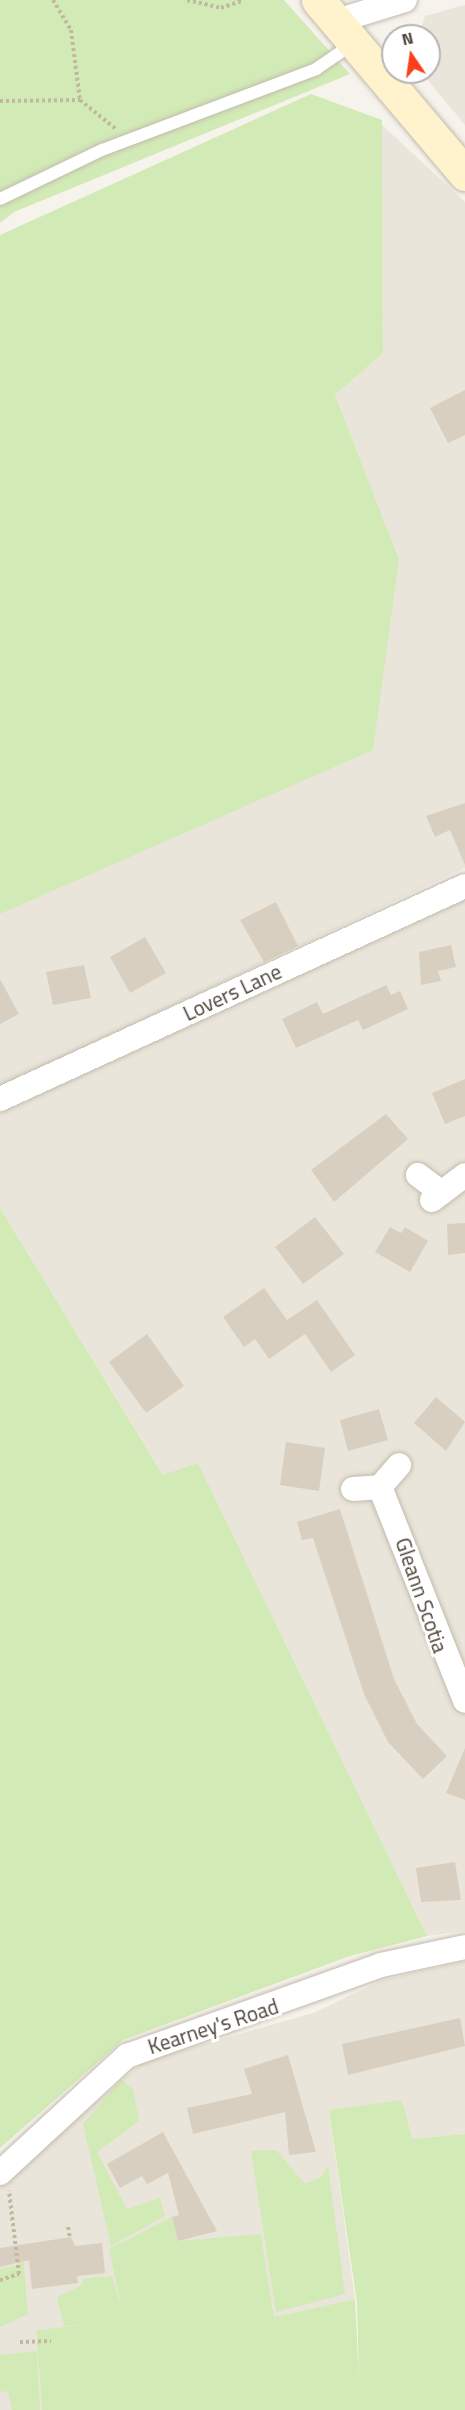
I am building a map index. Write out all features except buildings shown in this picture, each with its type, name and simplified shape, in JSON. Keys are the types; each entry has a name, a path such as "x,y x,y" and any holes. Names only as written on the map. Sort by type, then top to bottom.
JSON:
{"street":[{"path":"405,0 336,21 465,174"},
{"name":"Lovers Lane","path":"0,1100 465,886"},
{"path":"418,1175 435,1196 465,1175"},
{"path":"353,1489 380,1488 399,1465"},
{"name":"Gleann Scotia","path":"380,1488 465,1701"},
{"name":"Kearney's Road","path":"3,2180 127,2056 381,1965 465,1947"}],"lane":[{"path":"0,199 131,141 316,69 336,21"}],"path":[{"path":"53,0 71,30 80,100"},
{"path":"187,0 221,8 244,0"},
{"path":"0,101 80,100 131,141"},
{"path":"0,2280 19,2274 3,2180"},
{"path":"68,2227 70,2238"},
{"path":"20,2342 51,2341"}],"shaded area":[{"path":"465,5 465,125 431,84 441,84 441,24 423,24 425,16"},
{"path":"380,123 465,202 465,868 0,1087 0,914 43,893 399,559 335,395 383,353"},
{"path":"465,900 465,1931 427,1936 198,1463 164,1476 0,1208 0,1113"},
{"path":"465,1961 465,2134 412,2139 329,2111 355,2299 274,2317 261,2234 125,2321 36,2330 42,2410 0,2410 0,2185 144,2061 313,2013 382,1980"}],"green space":[{"path":"0,0 284,0 350,74 14,212 0,223"},
{"path":"311,94 382,120 383,353 335,395 399,559 373,750 0,914 0,235"},
{"path":"0,1208 163,1475 198,1463 427,1936 350,1956 123,2040 0,2148"},
{"path":"121,2080 133,2089 139,2121 97,2152 127,2209 160,2198 165,2216 111,2246 83,2124"},
{"path":"402,2100 412,2139 465,2134 465,2410 42,2410 36,2330 91,2324 64,2326 57,2297 82,2285 82,2279 112,2276 122,2309 109,2249 172,2217 178,2241 261,2234 274,2317 355,2299 359,2379 357,2303 329,2110"},
{"path":"276,2150 305,2184 321,2177 328,2166 345,2294 276,2312 251,2151"},
{"path":"16,2256 23,2256 28,2314 0,2327 0,2269 18,2265"},
{"path":"37,2351 40,2410 12,2410 8,2391 0,2392 0,2355"}]}
